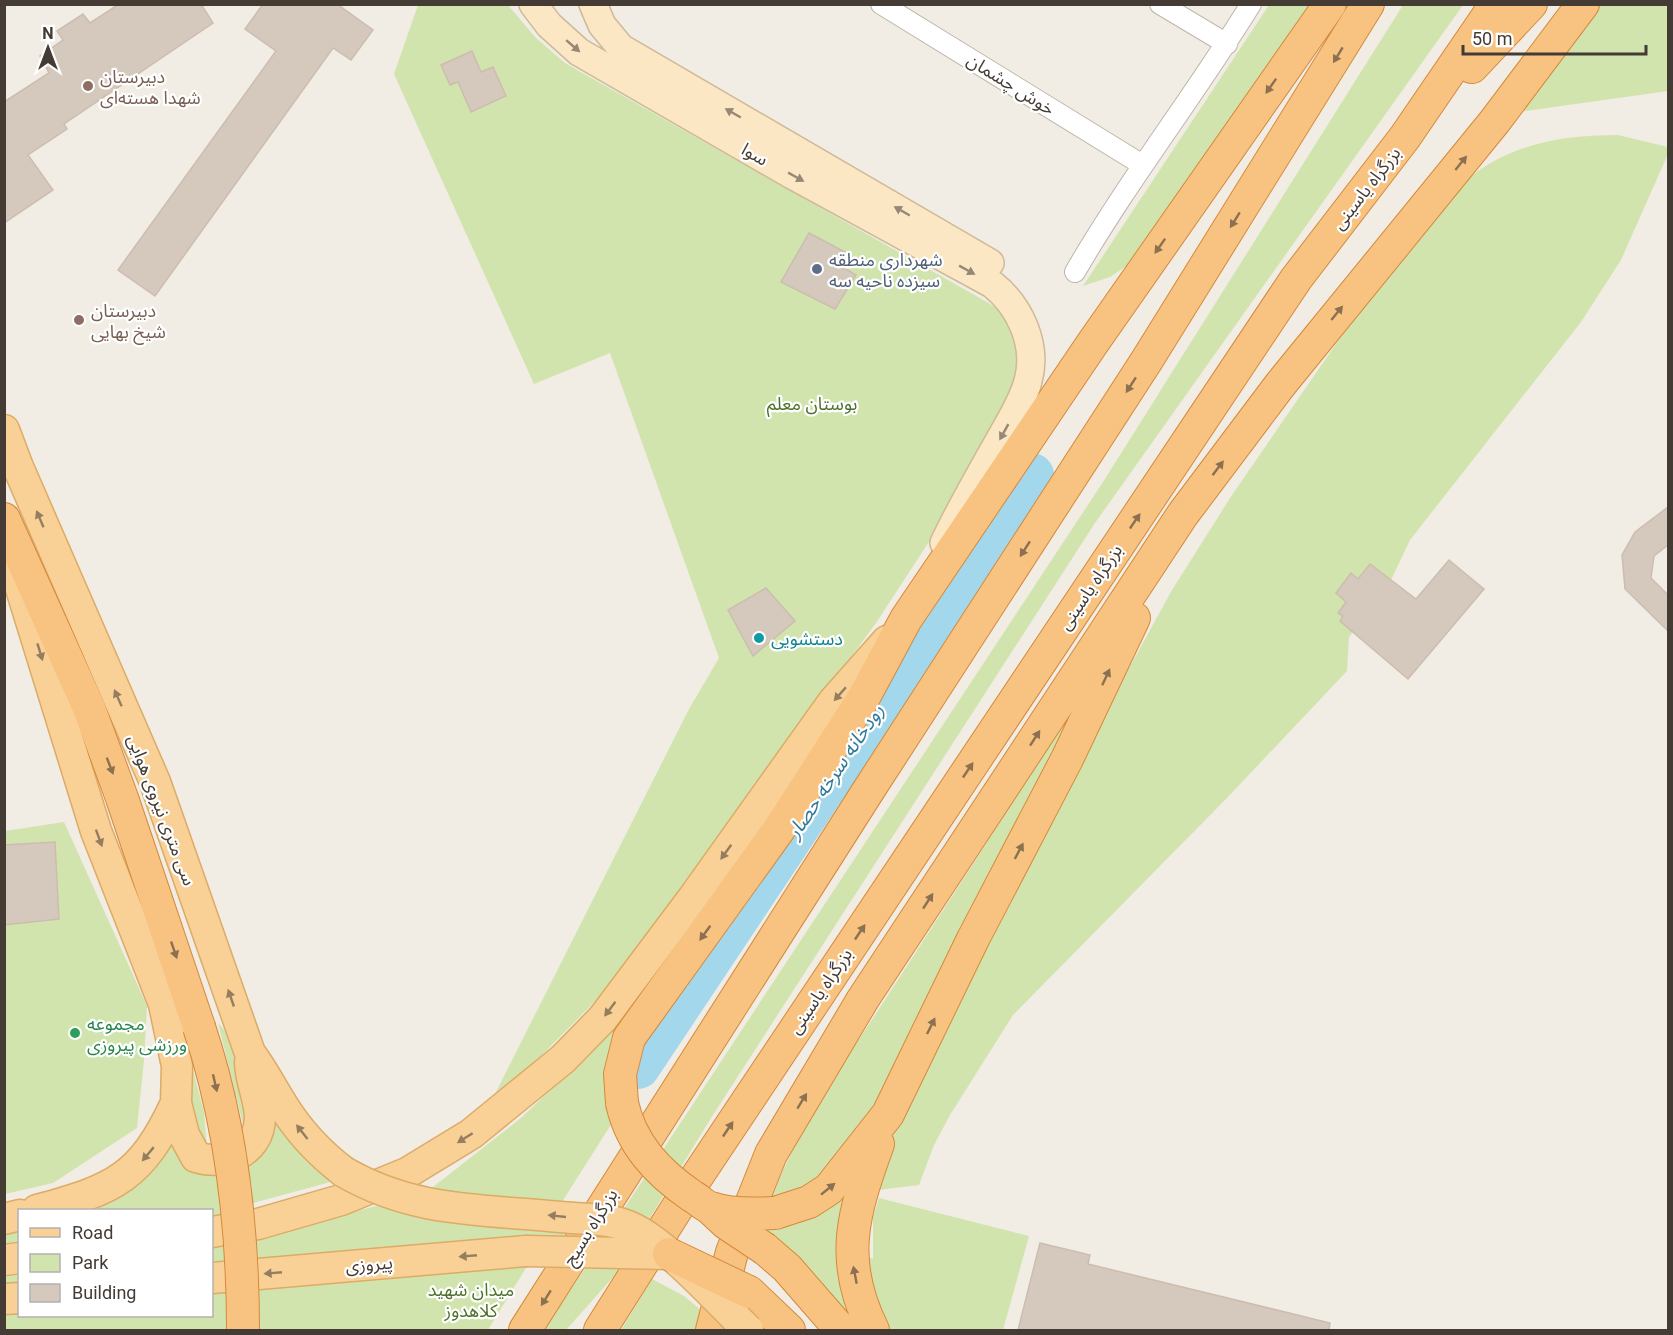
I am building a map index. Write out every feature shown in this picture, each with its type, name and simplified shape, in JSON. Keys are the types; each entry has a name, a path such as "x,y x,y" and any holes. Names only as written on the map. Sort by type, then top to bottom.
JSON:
{"highway":[{"path":"866,1330 842,1330 787,1269 765,1249 726,1223 711,1208 675,1185 643,1153 627,1124 622,1103 620,1074 629,1038 780,828 862,699 906,619 1092,344 1330,4"},
{"name":"بزرگراه بسیج","path":"525,1330 1147,360 1368,4"},
{"name":"بزرگراه یاسینی","path":"600,1330 696,1178 1296,279 1405,137 1496,4"},
{"path":"1405,137 1531,4"},
{"path":"712,1330 732,1252 771,1154 863,999 1183,514 1280,385 1495,121 1583,4"},
{"path":"873,1330 855,1278 852,1245 859,1196 888,1114 973,939 1067,759 1183,514"},
{"path":"4,519 89,708 126,808 199,1027 215,1083 230,1161 243,1330"},
{"path":"711,1208 740,1213 775,1213 809,1202 829,1190 888,1114"},
{"path":"669,1254 749,1292 789,1330"}],"main road":[{"name":"سوا","path":"533,4 549,25 579,52 792,175 992,284 1009,301 1025,329 1031,360 1028,381 906,619"},
{"name":"سوا","path":"592,4 602,26 621,48 1003,270 1005,281 992,284"},
{"name":"سی متری نیروی هوایی","path":"4,430 18,468 155,782 250,1053 303,1134 319,1153 344,1172 372,1188 421,1204 581,1219 628,1226 669,1254 748,1330"},
{"path":"4,536 96,831 164,1005 177,1066 176,1103 184,1135 196,1157 221,1161 237,1156 247,1149 256,1135 260,1118 250,1075 250,1053"},
{"path":"213,1232 258,1224 341,1200 407,1173 471,1134 563,1059 617,999 693,898 833,702 906,619"},
{"path":"42,1209 88,1196 125,1175 151,1151 176,1103"},
{"name":"پیروزی","path":"213,1278 526,1251 669,1254"}],"street":[{"name":"خوش چشمان","path":"881,4 1141,164"},
{"path":"1160,4 1227,44"},
{"path":"1075,272 1141,164 1227,44 1251,4"}],"green space":[{"name":"بوستان معلم","path":"418,5 508,5 535,37 565,63 992,305 1006,315 1016,328 1021,382 970,479 876,623 611,985 536,1061 494,1096 689,709 719,658 610,353 534,384 394,74"},
{"path":"1269,5 1316,5 1140,257 1110,277 1083,286"},
{"path":"1403,5 1463,5 1095,523 711,1118 615,1275 566,1330 544,1330 604,1240 252,1264 248,1239 380,1205 415,1214 606,1236 1103,482"},
{"path":"1598,5 1668,5 1668,91 1511,113"},
{"path":"1618,135 1668,147 1668,154 1621,260 1581,322 1410,540 1390,582 1349,637 1347,671 1225,800 1013,1015 950,1115 934,1145 919,1185 878,1190 886,1151 940,1032 1066,783 1172,590 1232,495 1338,341 1453,192 1471,176 1509,154 1530,146 1572,137"},
{"path":"1102,657 897,1065 839,1171 769,1206 780,1177 824,1094 1051,741"},
{"path":"801,766 614,1042 614,1120 560,1205 428,1191 521,1118 589,1053"},
{"name":"مجموعه ورزشی پیروزی","path":"64,822 147,1006 137,1128 53,1183 5,1194 5,831"},
{"path":"218,1023 227,1034 239,1060 244,1089 245,1133"},
{"path":"184,1036 204,1112 207,1149 193,1140"},
{"path":"267,1119 276,1121 306,1161 334,1181 246,1205 241,1167"},
{"path":"168,1141 221,1172 226,1215 213,1217 213,1209 64,1209"},
{"path":"847,1182 860,1315 834,1319 746,1225"},
{"path":"879,1198 1029,1236 1003,1330 891,1330 880,1314 864,1256 873,1259 873,1218"},
{"path":"18,1221 18,1244 5,1247 4,1225"},
{"path":"229,1242 230,1266 213,1268 213,1246"},
{"name":"میدان شهید کلاهدوز","path":"529,1263 488,1330 254,1330 252,1286"},
{"path":"18,1271 18,1286 5,1288 4,1273"},
{"path":"652,1279 684,1296 707,1315 703,1330 621,1330"},
{"path":"232,1289 232,1330 5,1330 4,1308 18,1307 18,1317 213,1317 213,1291"}],"building":[{"name":"دبیرستان شهدا هسته‌ای","path":"119,4 201,4 213,23 64,124 67,129 28,155 53,190 4,223 4,102 49,73 40,56 63,40 57,31 83,14 90,23"},
{"path":"263,4 337,4 373,30 351,60 333,48 155,296 118,270 276,51 245,29"},
{"path":"472,51 481,72 493,67 506,96 471,112 458,82 450,85 441,65"},
{"name":"شهرداری منطقه سیزده ناحیه سه","path":"809,233 845,252 836,263 856,275 835,309 781,282"},
{"path":"1668,507 1668,545 1654,556 1651,578 1668,595 1668,631 1625,589 1622,555 1635,532"},
{"path":"1449,560 1484,589 1408,679 1340,621 1343,616 1338,613 1346,602 1336,593 1351,573 1358,579 1370,564 1416,599"},
{"name":"دستشویی","path":"766,588 795,621 753,656 728,610"},
{"path":"55,842 59,919 4,925 4,845"},
{"path":"1040,1243 1090,1255 1088,1264 1330,1323 1329,1330 1018,1330"}],"waterway":[{"name":"رودخانه سرخه حصار","path":"638,1067 1032,475"}],"place":[{"name":"دبیرستان شهدا هسته‌ای","path":"88,86"},
{"name":"شهرداری منطقه سیزده ناحیه سه","path":"817,269"},
{"name":"دبیرستان شیخ بهایی","path":"79,320"},
{"name":"دستشویی","path":"759,638"},
{"name":"مجموعه ورزشی پیروزی","path":"75,1033"}]}
